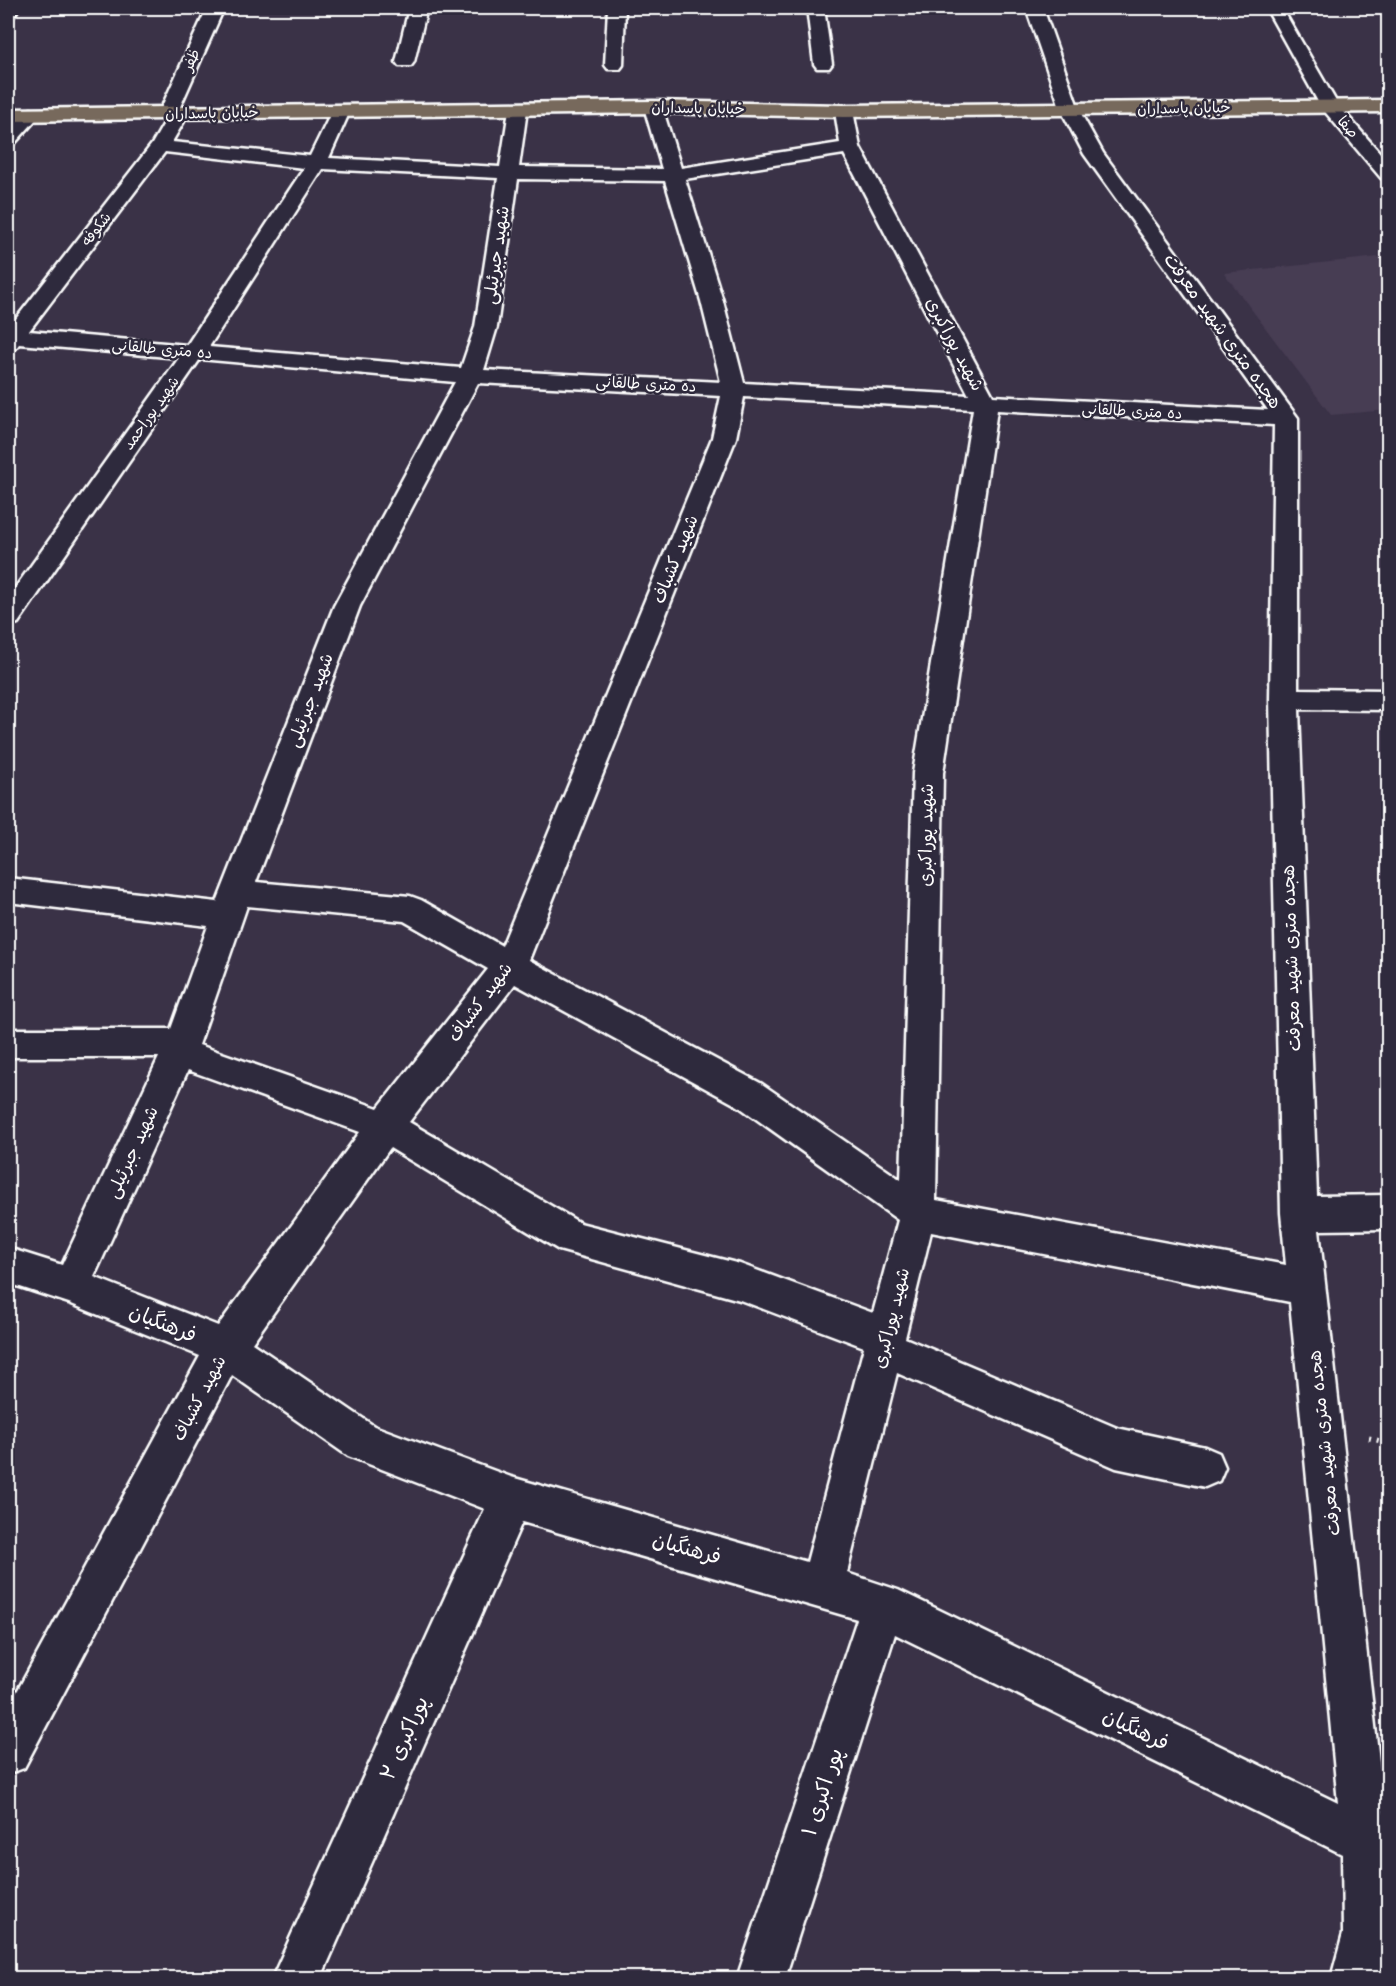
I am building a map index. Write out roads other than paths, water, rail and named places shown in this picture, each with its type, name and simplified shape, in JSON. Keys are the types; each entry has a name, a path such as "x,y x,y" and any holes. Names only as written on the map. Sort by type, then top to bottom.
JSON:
{"main road":[{"name":"خیابان پاسداران","path":"8,115 653,107 844,111 1389,106"}],"street":[{"path":"8,12 10,8"},
{"name":"ظفر","path":"174,113 215,8"},
{"path":"405,62 418,8"},
{"path":"614,65 616,8"},
{"path":"815,8 823,64"},
{"name":"هجده متری شهید معرفت","path":"1035,8 1070,110 1094,154 1286,418 1284,699 1299,1213 1365,1841 1370,1953"},
{"name":"صفا","path":"1274,8 1330,107 1389,174"},
{"name":"شهید کشباف","path":"8,1752 226,1348 385,1126 510,966 724,438 734,388 712,301 653,107"},
{"name":"شهید جبرئیلی","path":"70,1286 181,1048 232,904 346,606 470,376 486,327 518,110"},
{"name":"شهید پوراحمد","path":"8,617 194,352 317,163 341,111"},
{"name":"شهید پوراکبری","path":"822,1587 918,1213 928,773 986,404 850,147 844,111"},
{"name":"شکوفه","path":"9,338 160,146 174,113"},
{"path":"8,139 31,115"},
{"path":"160,146 317,163 509,173 674,175 799,157 850,147"},
{"name":"ده متری طالقانی","path":"9,338 470,376 1286,418"},
{"path":"1284,699 1389,700"},
{"path":"8,890 232,904 410,909 510,966 750,1095 918,1213 1307,1287"},
{"path":"8,1043 181,1048 385,1126 572,1238 740,1282 885,1342 1116,1448 1205,1467"},
{"path":"1299,1213 1389,1212"},
{"name":"فرهنگیان","path":"8,1266 70,1286 226,1348 362,1442 511,1498 883,1605 1365,1841"},
{"name":"پوراکبری ۲","path":"296,1978 511,1498"},
{"name":"پور اکبری ۱","path":"761,1978 883,1605"}]}
